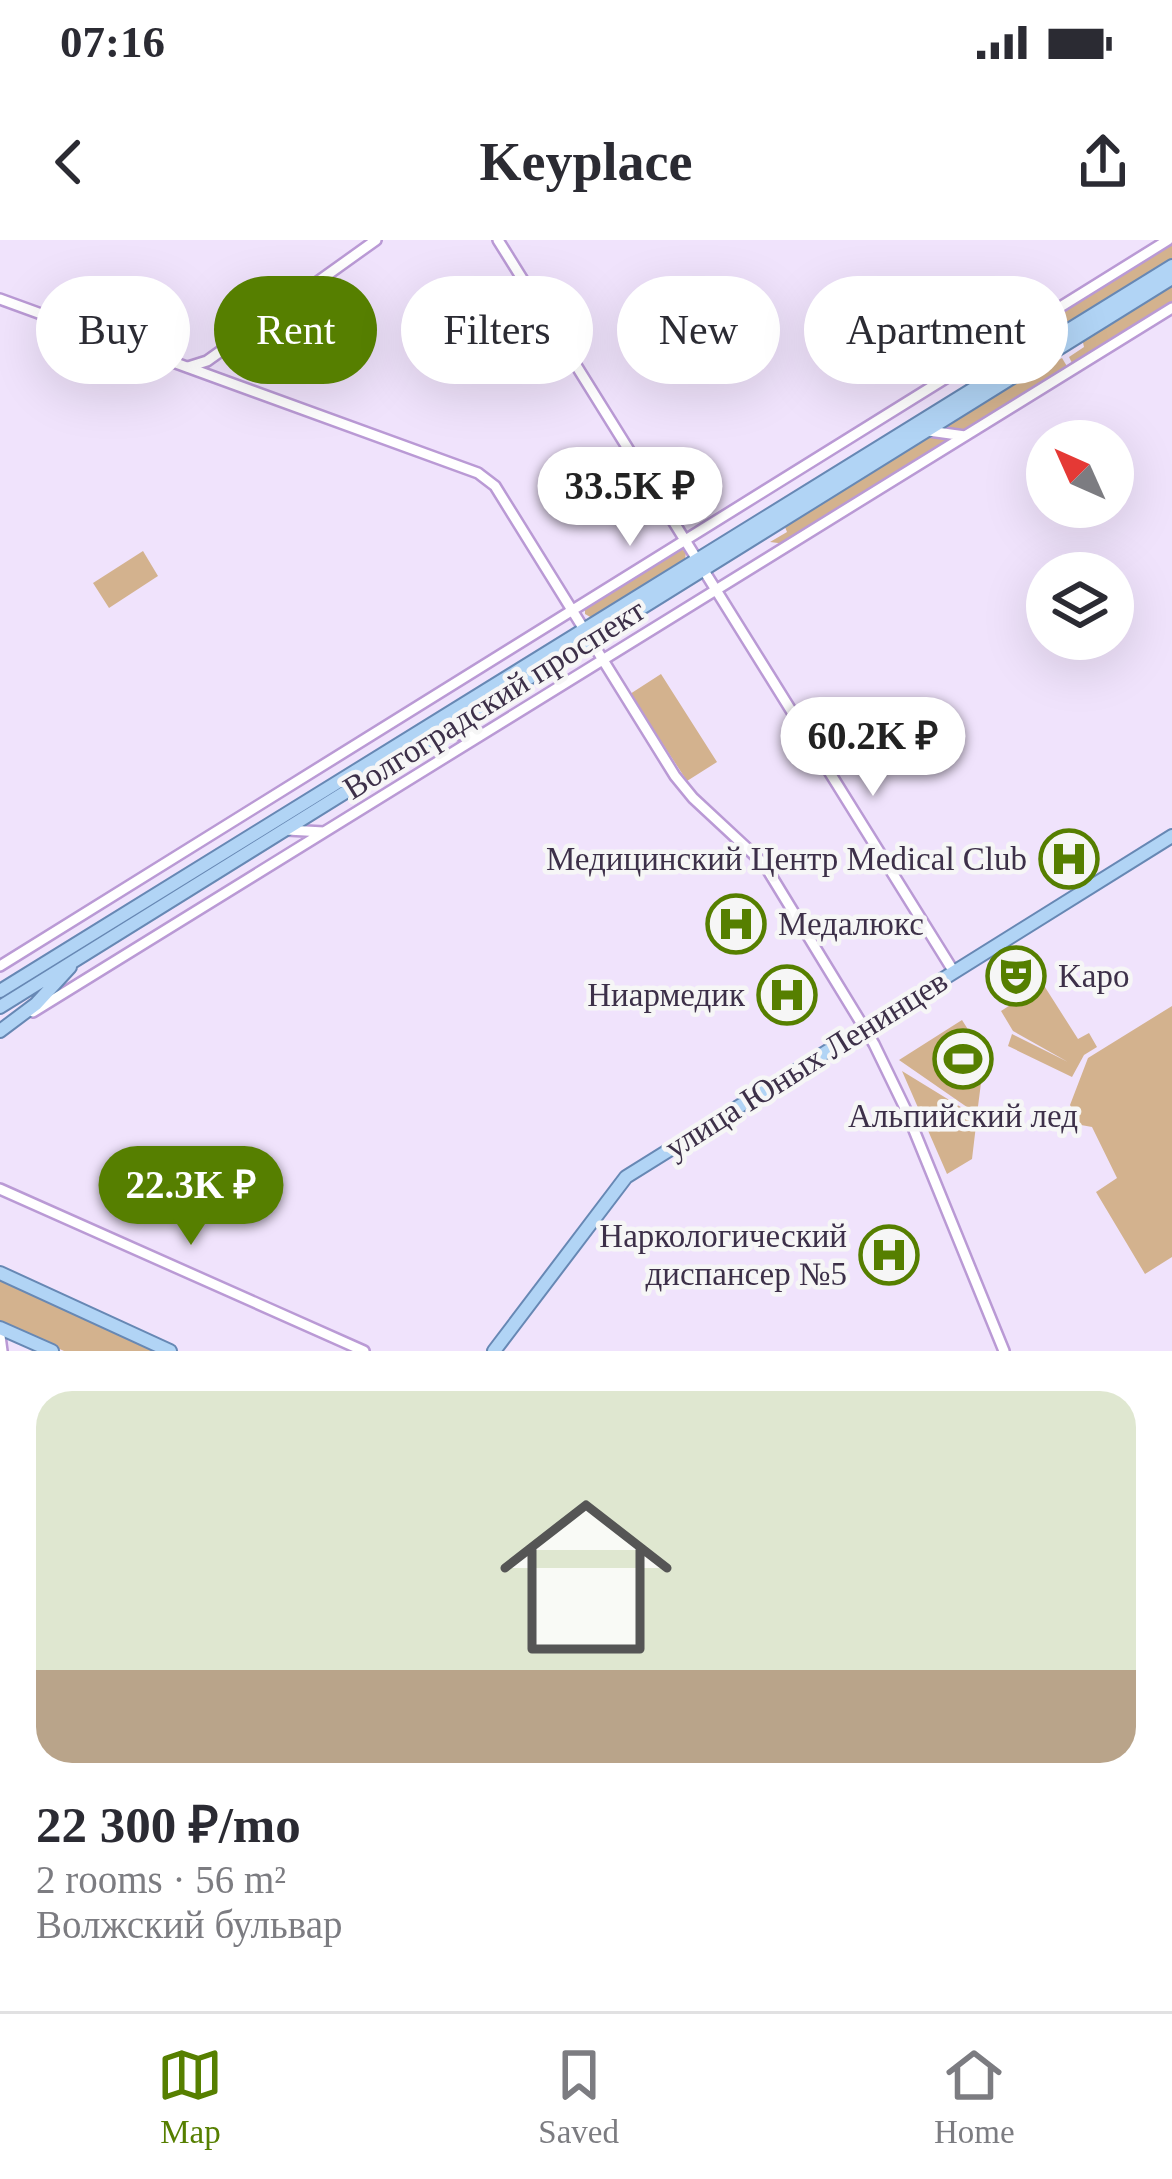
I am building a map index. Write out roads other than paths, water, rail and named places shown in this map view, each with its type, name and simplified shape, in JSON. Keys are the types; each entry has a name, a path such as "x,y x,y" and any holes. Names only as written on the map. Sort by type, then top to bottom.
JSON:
{"main road":[{"name":"Волгоградский проспект","path":"1068,330 1172,266"},
{"name":"Волгоградский проспект","path":"701,563 1172,278"},
{"name":"Волгоградский проспект","path":"0,1007 430,739 981,384"},
{"name":"Волгоградский проспект","path":"0,987 590,634"},
{"name":"улица Юных Ленинцев","path":"494,1351 626,1177 1172,836"},
{"path":"0,1030 15,1022 79,957"},
{"path":"0,1274 170,1351"},
{"path":"0,1332 52,1351"}],"street":[{"path":"326,276 376,240"},
{"path":"498,240 954,972"},
{"path":"1068,303 1168,240"},
{"path":"0,299 36,312"},
{"path":"15,1022 1172,308"},
{"path":"233,384 487,478 575,609 686,790 764,864 864,1028 905,1108 1004,1351"},
{"path":"0,966 939,384"},
{"path":"923,432 970,435"},
{"path":"430,739 489,732"},
{"path":"282,831 328,831"},
{"path":"0,1189 364,1351"},
{"path":"0,1332 2,1351"}],"place":[{"name":"Медицинский Центр Medical Club","path":"1069,859"},
{"name":"Медалюкс","path":"736,924"},
{"name":"Kapo","path":"1016,976"},
{"name":"Ниармедик","path":"787,995"},
{"name":"Альпийский лед","path":"963,1059"},
{"name":"Наркологический диспансер №5","path":"889,1255"}]}
